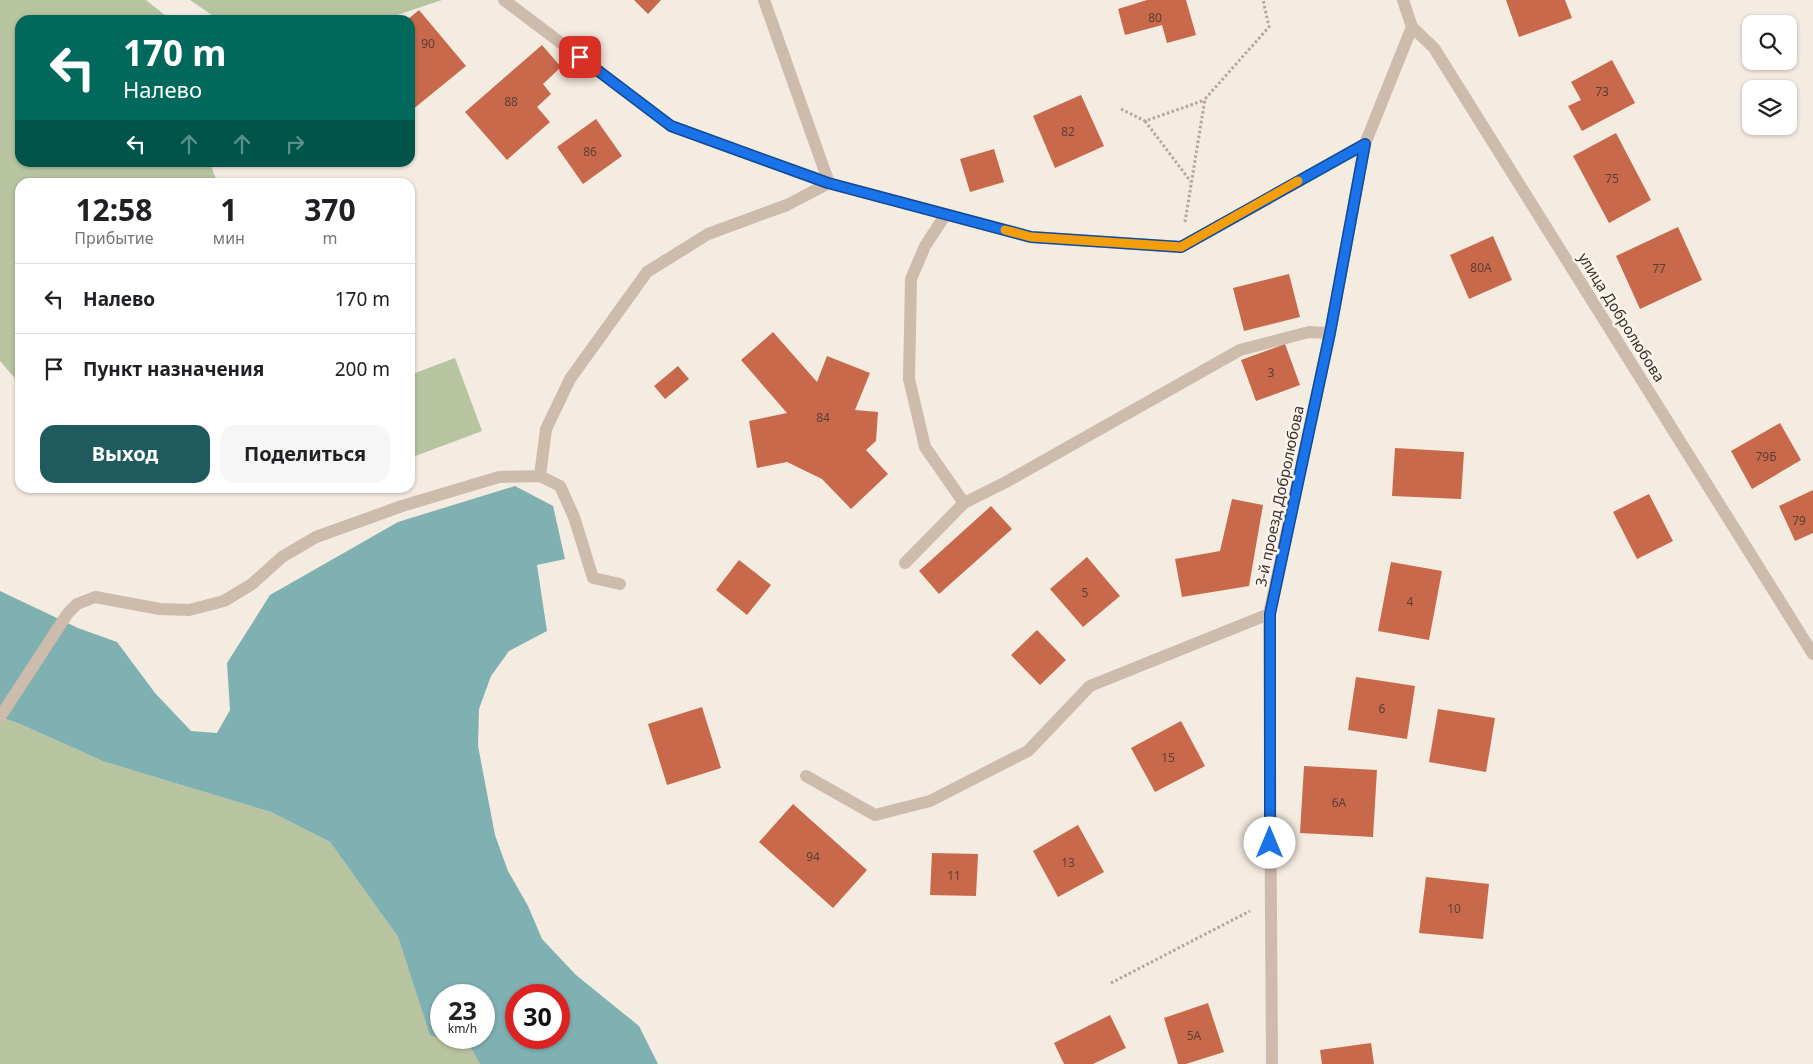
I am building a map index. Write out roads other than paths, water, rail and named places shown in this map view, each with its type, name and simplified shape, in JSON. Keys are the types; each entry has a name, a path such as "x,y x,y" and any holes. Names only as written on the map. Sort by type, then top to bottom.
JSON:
{"street":[{"path":"504,0 671,126 828,183 1031,237 1181,247 1365,144"},
{"path":"764,0 828,183"},
{"name":"улица Добролюбова","path":"1403,0 1412,27 1434,48 1813,654"},
{"name":"3-й проезд Добролюбова","path":"1272,1064 1270,614 1330,333 1365,144 1412,27"},
{"path":"540,476 546,429 570,379 647,272 708,234 788,206 828,183"},
{"path":"946,214 925,246 911,279 909,379 925,447 964,504"},
{"path":"904,563 964,504 1240,350 1309,332 1330,333"},
{"path":"0,717 68,613 77,604 95,597 160,609 189,610 224,601 252,584 282,557 316,537 402,506 499,477 540,476 560,486 574,517 593,578 620,584"},
{"path":"806,776 875,815 930,801 1028,751 1090,686 1270,614"}],"water":[{"path":"515,486 553,506 565,559 537,565 547,631 509,651 491,676 479,709 478,746 495,835 508,871 528,906 542,939 576,975 639,1026 658,1064 480,1064 471,1049 495,1049 495,984 430,984 430,1036 398,937 330,842 271,812 105,762 0,717 0,591 78,628 117,642 155,693 191,731 217,733 230,710 227,663 270,595 398,522"}]}
